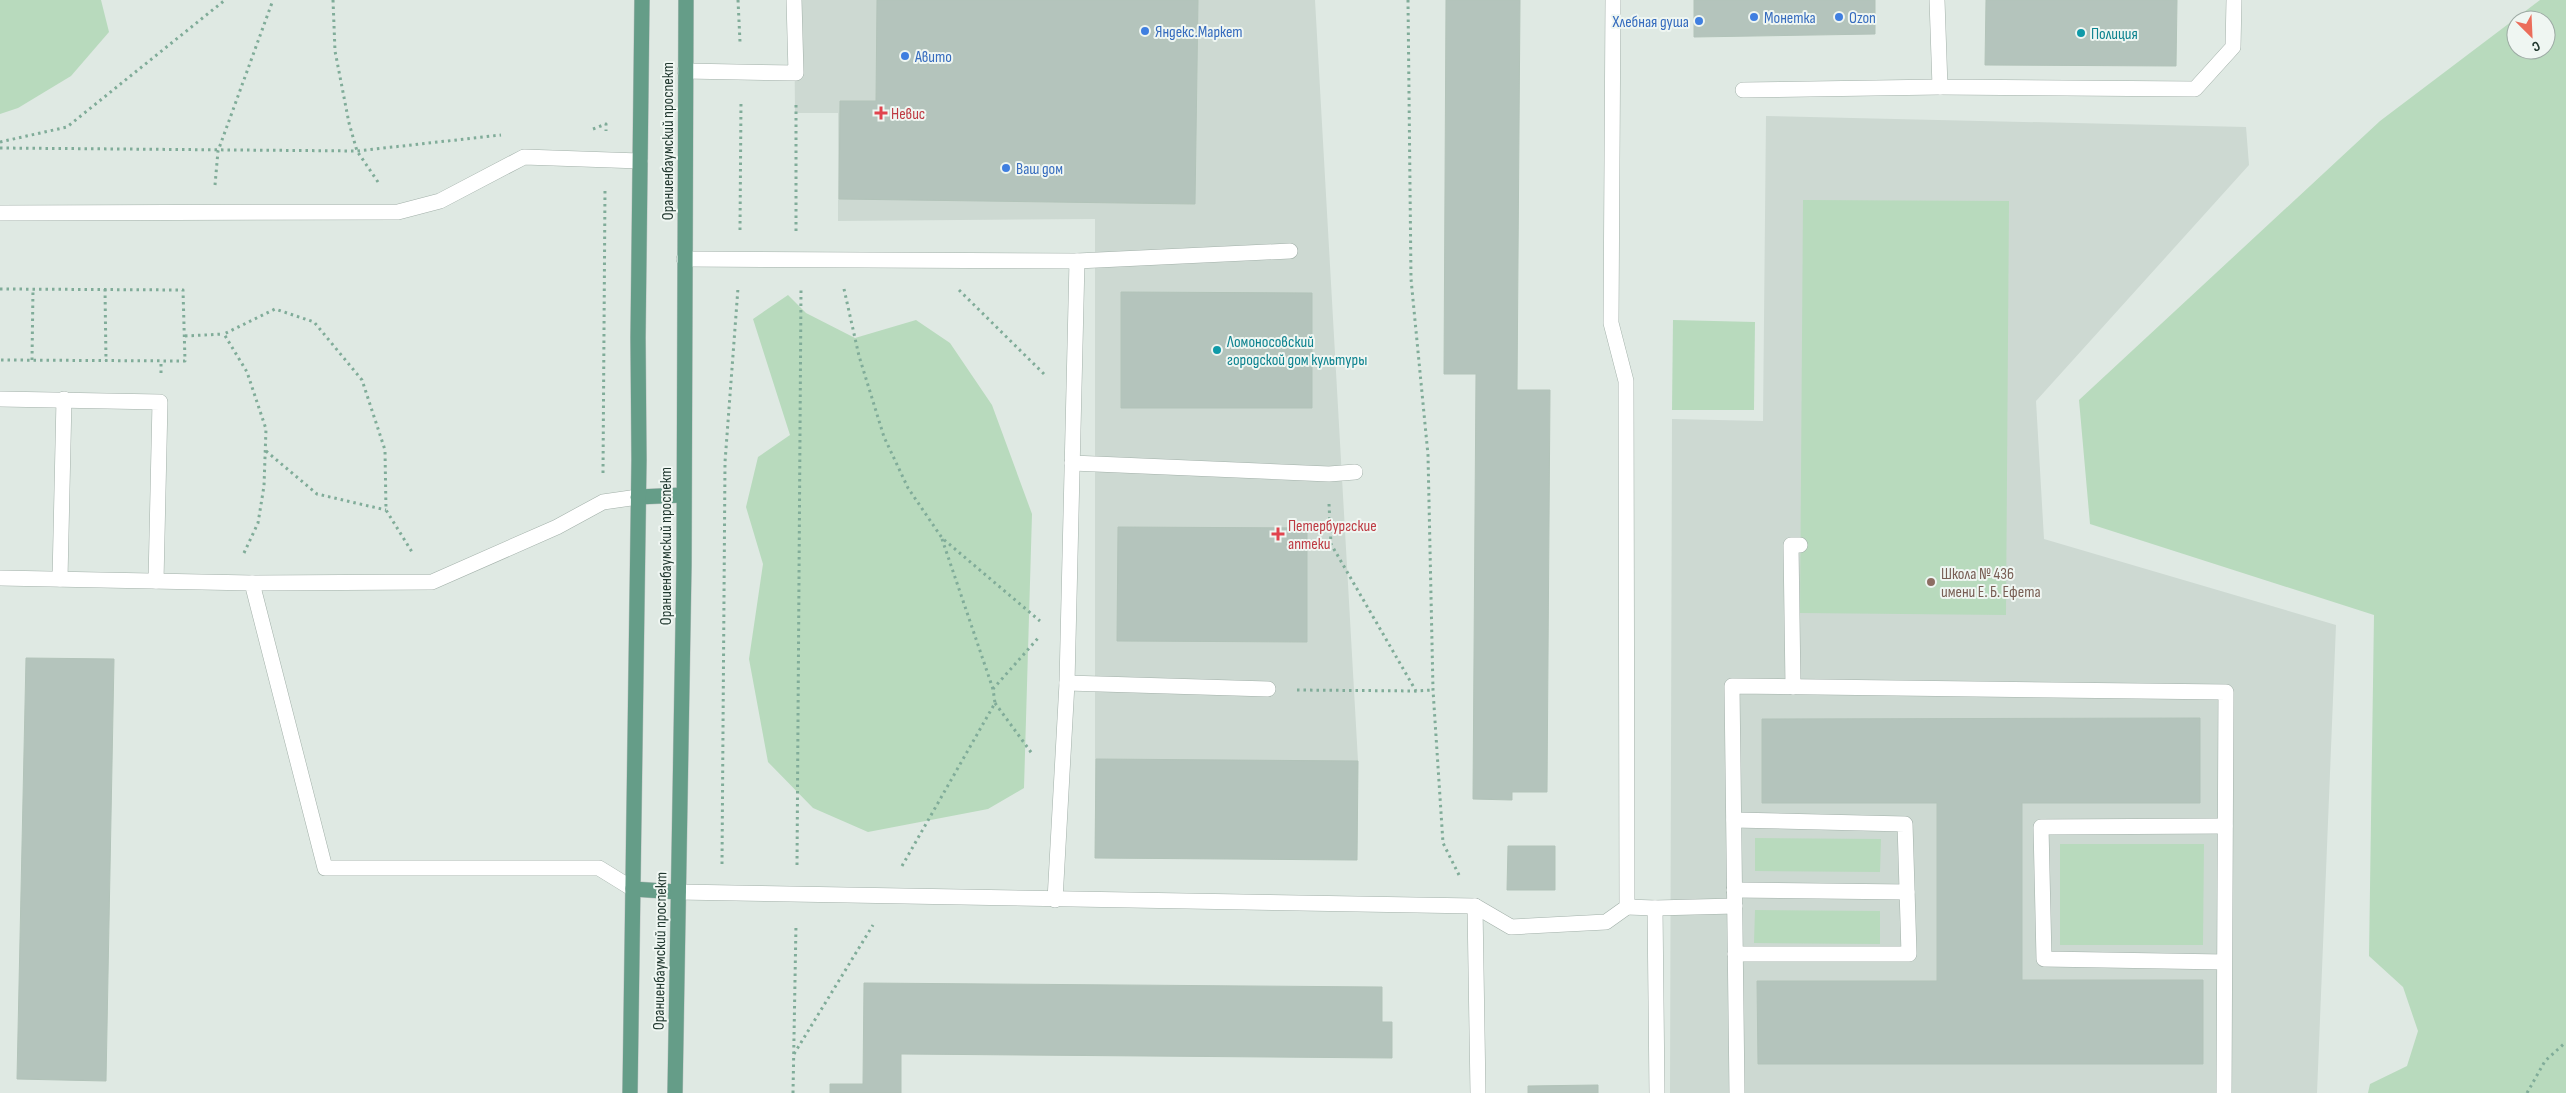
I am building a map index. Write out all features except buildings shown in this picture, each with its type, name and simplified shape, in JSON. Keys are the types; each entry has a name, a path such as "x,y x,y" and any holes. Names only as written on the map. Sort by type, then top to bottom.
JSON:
{"main road":[{"name":"Ораниенбаумский проспект","path":"630,1093 642,0"},
{"name":"Ораниенбаумский проспект","path":"674,1093 684,565 686,0"},
{"path":"638,496 683,495"},
{"path":"633,889 678,892"}],"lane":[{"path":"685,72 796,73 794,0"},
{"path":"1613,0 1611,323 1626,381 1626,907"},
{"path":"1937,0 1940,87"},
{"path":"1744,90 1940,87 2195,89 2233,47 2234,0"},
{"path":"0,213 398,212 440,202 524,157 640,161"},
{"path":"684,260 1077,261 1290,251"},
{"path":"1055,900 1067,684 1077,261"},
{"path":"0,398 160,402 156,581"},
{"path":"60,579 64,399"},
{"path":"1072,463 1328,474 1355,472"},
{"path":"0,578 224,583 432,582 557,527 603,502 638,496"},
{"path":"1793,687 1791,545 1800,545"},
{"path":"252,583 325,868 599,868 633,889"},
{"path":"1067,684 1268,689"},
{"path":"1736,1093 1732,686 2226,692 2224,1093"},
{"path":"1734,820 1905,824 1909,954 1735,954"},
{"path":"2224,962 2044,959 2042,827 2225,826"},
{"path":"1734,890 1907,892"},
{"path":"678,892 797,892 1055,900 1475,906 1511,927 1606,922 1626,907 1734,906"},
{"path":"1475,906 1478,1093"},
{"path":"1655,908 1657,1093"}],"path":[{"path":"0,142 67,127 225,0"},
{"path":"213,212 218,151 273,0"},
{"path":"333,0 336,51 349,123 357,151 398,212"},
{"path":"722,892 725,462 740,260 742,73 738,0"},
{"path":"1408,0 1406,37 1412,279 1428,455 1433,690 1442,842"},
{"path":"796,73 796,246 801,260"},
{"path":"793,1093 797,892 801,288 810,288"},
{"path":"836,288 854,288"},
{"path":"844,288 859,356 884,437 908,488 942,538 993,689 995,703 1061,794"},
{"path":"0,289 183,290 186,361 0,360"},
{"path":"32,360 33,289"},
{"path":"105,289 106,361"},
{"path":"949,289 959,289 1073,402"},
{"path":"185,336 224,334 275,308 314,322 362,380 385,450 386,510 432,582"},
{"path":"224,334 247,372 266,429 264,486 258,523 241,559 224,583"},
{"path":"266,450 317,494 386,510"},
{"path":"596,476 604,472 604,463"},
{"path":"1328,474 1331,544 1416,691"},
{"path":"942,538 1068,643"},
{"path":"993,689 1048,627"},
{"path":"1268,689 1433,690"},
{"path":"794,1054 891,895 896,876 995,703"},
{"path":"2527,1093 2545,1061 2566,1042"}],"shaded area":[{"path":"794,0 1315,0 1358,761 1357,860 1095,858 1095,219 838,221 838,113 795,113"},
{"name":"Школа № 436 имени Е. Б. Ефета","path":"1766,116 2246,127 2249,165 2036,401 2044,539 2336,625 2317,1093 1670,1093 1672,419 1763,421"}],"green space":[{"path":"0,0 101,0 109,32 71,76 18,108 0,114"},
{"path":"2540,0 2566,0 2566,1093 2368,1093 2370,1084 2407,1066 2418,1031 2403,987 2369,956 2374,615 2090,524 2079,400 2380,121 2506,26 2506,60 2556,60 2556,10 2527,10"},
{"path":"1803,200 2009,201 2006,615 1800,613"},
{"path":"788,295 806,313 855,338 916,320 950,343 992,405 1032,514 1024,788 988,809 868,832 813,808 768,762 749,659 763,564 746,507 758,457 790,435 753,319"},
{"path":"1673,320 1755,322 1754,410 1672,410"},
{"path":"1755,838 1881,839 1880,872 1755,871"},
{"path":"2060,844 2204,844 2203,945 2060,945"},
{"path":"1755,910 1880,911 1880,944 1754,943"}],"place":[{"name":"Монетка","path":"1754,17"},
{"name":"Ozon","path":"1839,17"},
{"name":"Хлебная душа","path":"1699,21"},
{"name":"Яндекс.Маркет","path":"1145,31"},
{"name":"Полиция","path":"2081,33"},
{"name":"Авито","path":"905,56"},
{"name":"Невис","path":"881,113"},
{"name":"Ваш дом","path":"1006,168"},
{"name":"Ломоносовский городской дом культуры","path":"1217,350"},
{"name":"Петербургские аптеки","path":"1278,534"},
{"name":"Школа № 436 имени Е. Б. Ефета","path":"1931,582"}]}
